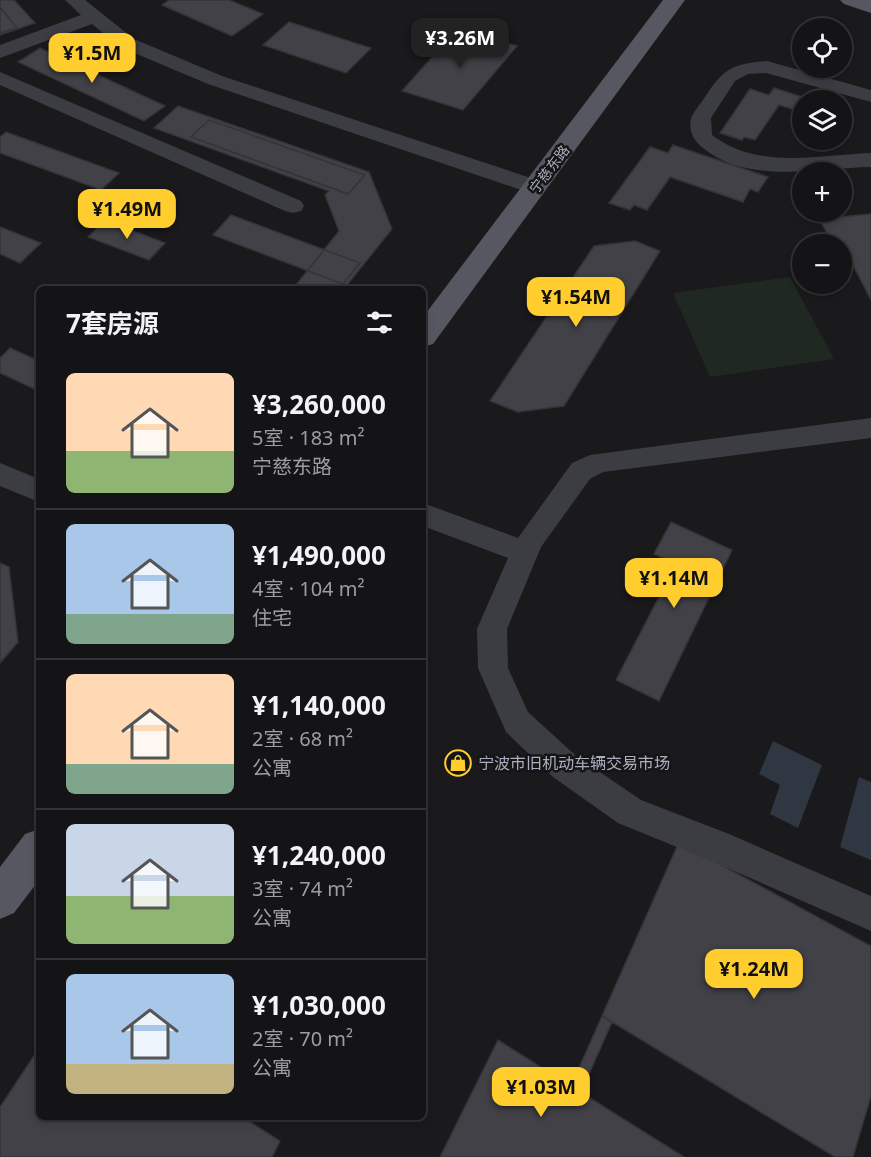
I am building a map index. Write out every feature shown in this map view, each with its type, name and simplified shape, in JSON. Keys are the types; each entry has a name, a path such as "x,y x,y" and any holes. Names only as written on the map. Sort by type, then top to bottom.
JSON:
{"main road":[{"name":"宁慈东路","path":"426,333 674,0"},
{"path":"850,0 871,7"},
{"path":"0,899 36,852"}],"street":[{"path":"74,0 127,43 215,80 535,187"},
{"path":"0,52 94,17"},
{"path":"871,96 759,67 728,77 701,118 702,137 725,153 737,158 772,163 871,160"},
{"path":"0,78 293,206"},
{"path":"871,428 600,462 581,471 524,552 492,629 493,668 517,722 564,766 630,812 717,846 871,914"},
{"path":"0,474 36,490"},
{"path":"426,515 524,552"}],"shaded area":[{"path":"790,277 792,294 799,294 834,359 710,377 673,293"}],"water":[{"path":"773,741 822,765 798,828 770,814 780,785 759,774"},
{"path":"859,777 871,782 871,860 840,847"}],"building":[{"path":"0,0 14,0 35,23 0,35"},
{"path":"169,0 229,0 263,14 232,36 162,5"},
{"path":"0,7 17,28 0,33"},
{"path":"289,22 371,48 346,73 263,45"},
{"path":"457,29 517,46 463,110 402,91"},
{"path":"40,48 165,106 144,121 18,62"},
{"path":"774,88 792,94 792,109 779,105 755,140 744,137 742,140 720,133 750,89 769,95"},
{"path":"178,106 369,172 392,229 346,286 295,286 339,231 325,195 329,191 154,128"},
{"path":"209,120 365,175 348,194 191,137"},
{"path":"6,132 119,173 101,190 0,153 0,137"},
{"path":"673,145 768,177 758,192 750,189 743,202 670,177 647,210 634,205 630,210 609,203 650,147 668,153"},
{"path":"871,214 871,300 852,263 852,234 828,234 821,222 852,222 852,216"},
{"path":"231,215 360,263 343,284 213,235"},
{"path":"105,220 165,243 149,260 88,237"},
{"path":"0,227 41,243 20,263 0,254"},
{"path":"635,241 660,251 564,406 518,412 490,401 594,246"},
{"path":"10,348 36,360 36,390 0,373 0,358"},
{"path":"671,522 732,550 659,701 616,680 676,564 654,554"},
{"path":"0,563 9,567 18,642 0,663"},
{"path":"679,842 871,946 871,1096 853,1157 835,1157 602,1016"},
{"path":"602,1016 612,1022 581,1092 571,1086"},
{"path":"498,1040 571,1086 684,1157 440,1157"},
{"path":"36,1053 36,1120 247,1120 280,1141 272,1157 0,1157 0,1107"}],"place":[{"name":"宁波市旧机动车辆交易市场","path":"458,763"}]}
